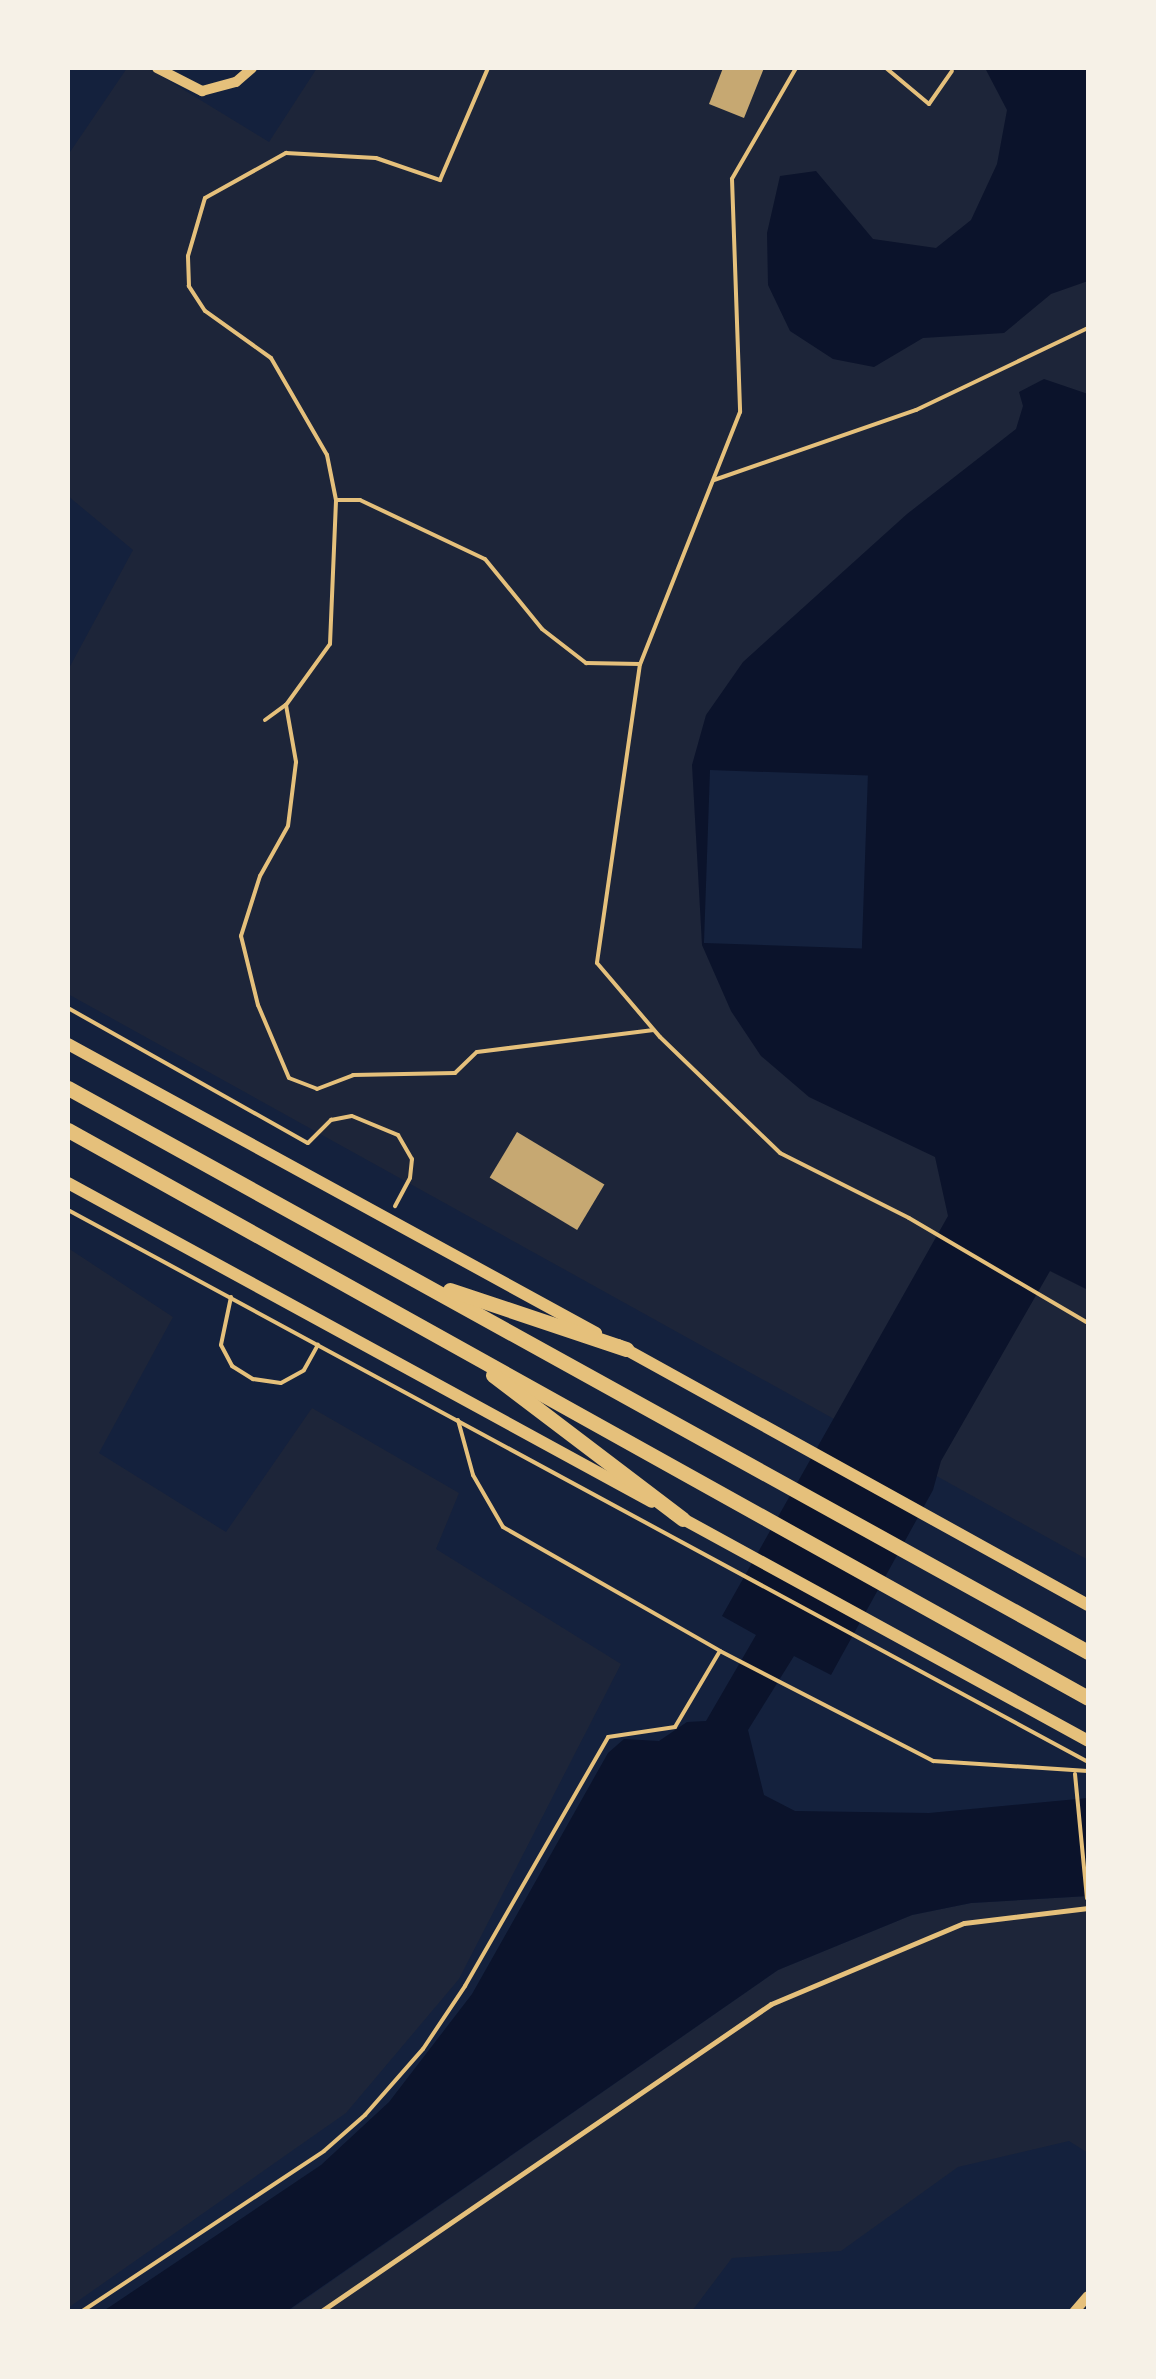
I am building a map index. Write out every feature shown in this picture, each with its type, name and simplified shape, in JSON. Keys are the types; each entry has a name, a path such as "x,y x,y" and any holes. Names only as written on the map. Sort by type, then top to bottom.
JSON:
{"highway":[{"path":"68,1088 1088,1652"},
{"path":"68,1130 1088,1698"},
{"path":"412,1277 626,1349"},
{"path":"450,1342 683,1519"}],"street":[{"path":"157,68 202,91 236,82 252,68"},
{"path":"68,1044 1088,1604"},
{"path":"68,1183 1088,1740"},
{"path":"1074,2312 1088,2296"}],"lane":[{"path":"320,2312 771,2004 964,1923 1088,1908"}],"path":[{"path":"265,720 286,705 330,644 336,500 327,455 271,358 205,311 189,286 188,256 205,198 286,152 376,158 440,180 488,68"},
{"path":"796,68 732,179 740,412 640,664 597,963 654,1030 780,1153 909,1218 1088,1323"},
{"path":"886,68 929,104 952,71"},
{"path":"714,480 916,410 1088,328"},
{"path":"336,500 360,500 485,559 542,630 586,663 640,664"},
{"path":"286,705 296,762 288,826 260,876 241,936 258,1005 289,1078 318,1090 353,1075 455,1073 477,1052 654,1030"},
{"path":"68,1008 308,1143 331,1120 373,1120 398,1134 412,1158 410,1178"},
{"path":"68,1210 1088,1762"},
{"path":"231,1298 222,1345 232,1366 253,1379 281,1383 304,1370"},
{"path":"458,1420 473,1475 503,1527 720,1651 933,1762 1075,1774 1088,1771"},
{"path":"81,2312 310,2160 365,2114 423,2049 465,1986 608,1736 675,1726 720,1651"},
{"path":"1075,1774 1088,1908"}],"shaded area":[{"path":"127,68 148,68 269,142 317,68 1088,68 1088,1560 68,994 68,670 133,550 68,496 68,155"},
{"path":"985,68 1088,68 1088,281 1051,294 1004,333 923,338 874,367 833,359 790,331 768,285 767,233 780,176 816,171 873,239 936,248 971,220 997,164 1007,110"},
{"path":"1044,379 1088,394 1088,1290 1050,1271 941,1461 933,1490 831,1675 794,1656 748,1730 764,1795 795,1811 929,1813 1088,1798 1088,1896 971,1903 912,1915 778,1970 287,2311 102,2312 321,2165 389,2102 472,1994 608,1753 624,1739 659,1741 687,1722 706,1721 756,1635 722,1616 948,1216 935,1157 809,1097 761,1056 731,1011 702,945 692,765 706,715 743,662 907,514 1016,429 1023,406 1019,392"},
{"path":"68,1248 173,1317 99,1453 226,1532 312,1408 459,1493 436,1549 621,1664 459,1979 346,2113 68,2308"},
{"path":"1088,1896 1088,2153 1069,2141 958,2167 841,2251 732,2258 692,2311 287,2312 778,1970 912,1915 971,1903"}],"pier":[{"path":"710,770 868,776 862,948 704,943"}],"building":[{"path":"723,68 764,68 744,118 709,104"},
{"path":"517,1132 604,1185 577,1230 490,1177"}]}
